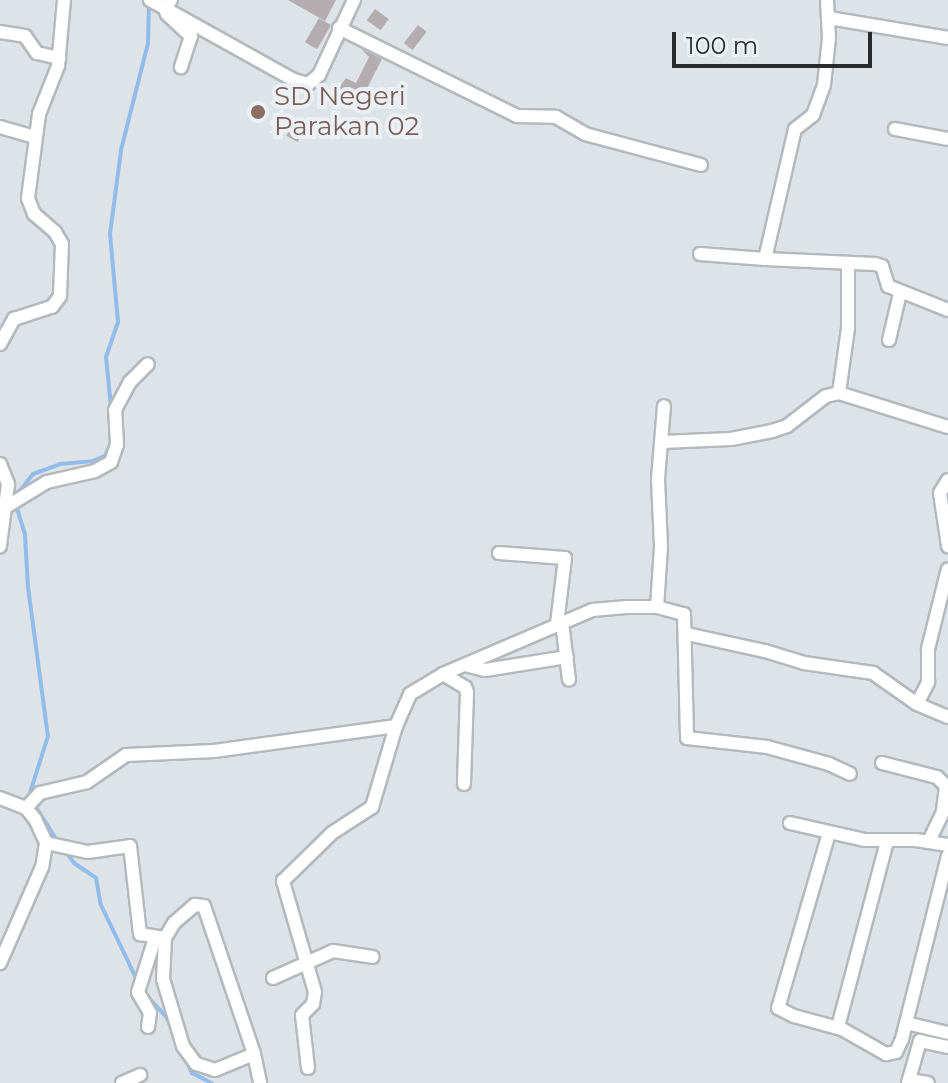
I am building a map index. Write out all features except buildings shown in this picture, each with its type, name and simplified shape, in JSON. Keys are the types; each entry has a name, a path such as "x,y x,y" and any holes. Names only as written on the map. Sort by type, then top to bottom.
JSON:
{"street":[{"path":"0,344 14,319 52,307 60,296 62,244 55,232 34,214 28,198 42,101 54,81 59,58 64,0"},
{"path":"160,3 294,80 308,84 319,75 354,0"},
{"path":"765,259 795,129 813,115 824,85 829,18 827,0"},
{"path":"160,3 191,36 181,67"},
{"path":"829,18 948,38"},
{"path":"339,28 517,116 556,117 585,134 701,165"},
{"path":"0,32 25,36 37,53 59,58"},
{"path":"0,127 36,137"},
{"path":"895,129 948,139"},
{"path":"700,254 882,266 888,286 948,310"},
{"path":"839,393 848,328 848,263"},
{"path":"889,340 900,293"},
{"path":"0,311 14,319"},
{"path":"13,503 47,482 95,471 111,462 117,445 115,410 130,382 148,364"},
{"path":"662,442 731,439 772,431 787,426 826,396 839,393 948,427"},
{"path":"657,607 661,546 658,479 664,406"},
{"path":"0,464 13,503 0,546"},
{"path":"948,480 940,493 948,546"},
{"path":"499,553 565,558 559,623 569,680"},
{"path":"917,704 928,682 928,649 935,613 948,582 948,569"},
{"path":"308,1068 302,1015 315,998 310,963 283,881 332,833 372,807 396,726 410,694 443,674 592,610 657,607 684,614 687,634 687,738 767,747 829,764 850,774"},
{"path":"687,634 804,663 873,673 917,704 948,717"},
{"path":"465,665 485,670 567,657"},
{"path":"443,674 465,687 467,692 464,784"},
{"path":"27,805 40,793 87,782 126,755 214,751 396,726"},
{"path":"882,763 937,777 946,786 943,812 929,841"},
{"path":"0,798 27,805 50,844 75,850 130,846 139,931 142,936 160,938"},
{"path":"790,823 887,842 929,841 948,845"},
{"path":"829,833 778,1008 794,1016 838,1027 890,1054 896,1052 906,1023 948,856"},
{"path":"838,1027 887,842"},
{"path":"0,963 50,844"},
{"path":"148,1027 150,1013 138,992 160,938 184,913 198,904 204,906 254,1054 260,1083"},
{"path":"160,938 165,995 190,1057 203,1068 215,1070 254,1054"},
{"path":"273,978 333,951 373,957"},
{"path":"906,1023 948,1033"},
{"path":"928,1083 908,1081 920,1041 948,1047"},
{"path":"122,1083 140,1075"}],"waterway":[{"path":"111,407 106,357 118,322 110,234 121,150 148,43 149,2"},
{"path":"15,497 33,474 60,464 93,461 105,456 111,443"},
{"path":"16,505 25,535 28,587 48,736 29,796 58,842"},
{"path":"66,852 74,863 96,878 101,905 137,980"},
{"path":"145,994 167,1018 173,1032"},
{"path":"185,1058 192,1073 212,1083"}],"place":[{"name":"SD Negeri Parakan 02","path":"258,112"}]}
